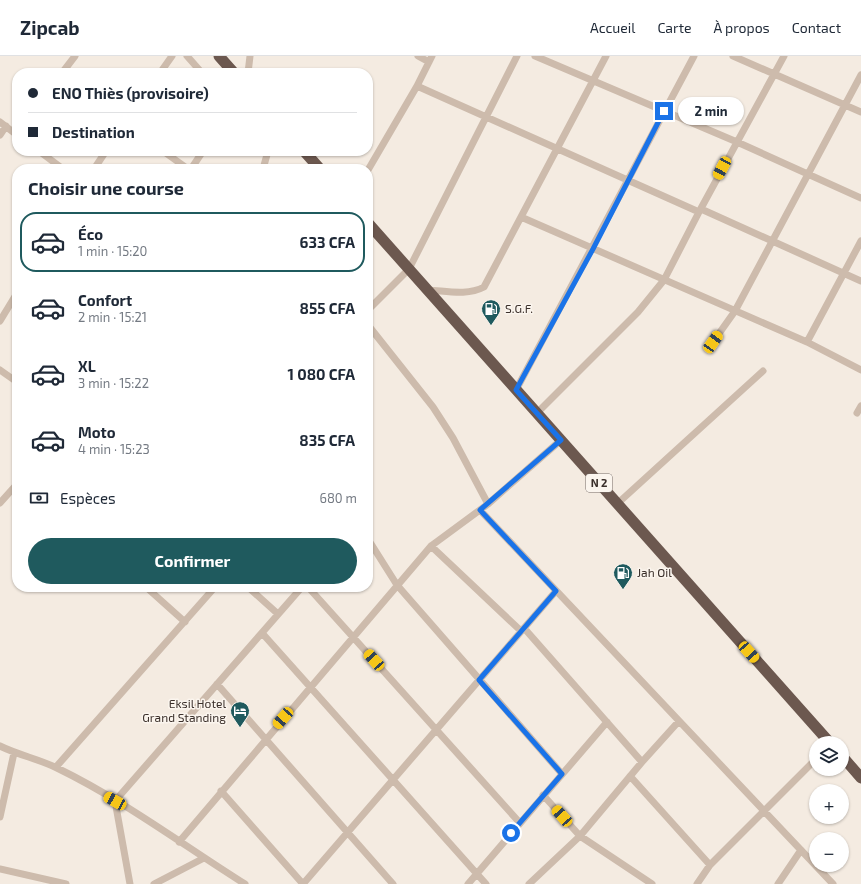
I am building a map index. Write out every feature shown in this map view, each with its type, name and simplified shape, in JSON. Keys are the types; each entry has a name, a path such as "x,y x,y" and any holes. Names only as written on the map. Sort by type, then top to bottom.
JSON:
{"highway":[{"path":"219,56 230,68"},
{"path":"308,156 316,164"},
{"name":"N 2","path":"373,229 824,736"},
{"path":"849,764 861,778"}],"street":[{"path":"66,68 75,56"},
{"path":"164,68 172,56"},
{"path":"187,56 198,68"},
{"path":"249,68 250,56"},
{"path":"372,164 431,59 418,56"},
{"path":"373,305 409,269 517,56"},
{"path":"536,56 737,142 861,198"},
{"path":"428,290 471,292 484,287 606,56"},
{"path":"516,390 593,249 694,56"},
{"path":"733,56 861,112"},
{"path":"537,413 638,312 664,280 700,210 784,56"},
{"path":"713,342 735,311 861,75"},
{"path":"417,86 628,180 772,241 861,281"},
{"path":"0,135 3,124 12,130"},
{"path":"46,156 56,164"},
{"path":"170,156 182,164"},
{"path":"193,164 199,156"},
{"path":"521,217 807,342 861,370"},
{"path":"807,342 861,241"},
{"path":"0,321 12,301"},
{"path":"373,331 433,407 453,438 488,504"},
{"path":"0,370 12,378"},
{"path":"618,504 763,371"},
{"path":"857,413 861,406"},
{"path":"179,842 265,739 431,546 488,504 561,440"},
{"path":"1,501 12,489"},
{"path":"480,510 833,884"},
{"path":"431,546 523,630 642,762"},
{"path":"373,547 397,585 562,774"},
{"path":"221,791 303,884 556,591"},
{"path":"152,592 185,622"},
{"path":"56,767 211,592"},
{"path":"254,592 278,614"},
{"path":"115,801 298,592"},
{"path":"312,592 520,823"},
{"path":"262,633 486,884"},
{"path":"217,684 393,884"},
{"path":"529,884 580,836 642,762 679,721"},
{"path":"468,884 607,722"},
{"path":"0,746 14,753 56,767 115,801 245,884"},
{"path":"0,817 2,798 14,753"},
{"path":"698,884 710,866 763,810 809,766"},
{"path":"630,776 710,866"},
{"path":"543,796 580,836 652,884"},
{"path":"115,801 130,884"},
{"path":"778,884 801,850"},
{"path":"154,884 204,858"},
{"path":"0,869 56,883 66,884"}],"place":[{"name":"S.G.F.","path":"491,326"},
{"name":"Jah Oil","path":"623,590"},
{"name":"Eksil Hotel Grand Standing","path":"240,728"}],"route":[{"path":"511,833 562,774 479,680 556,591 480,510 561,440 516,390 593,249 664,111"}]}
